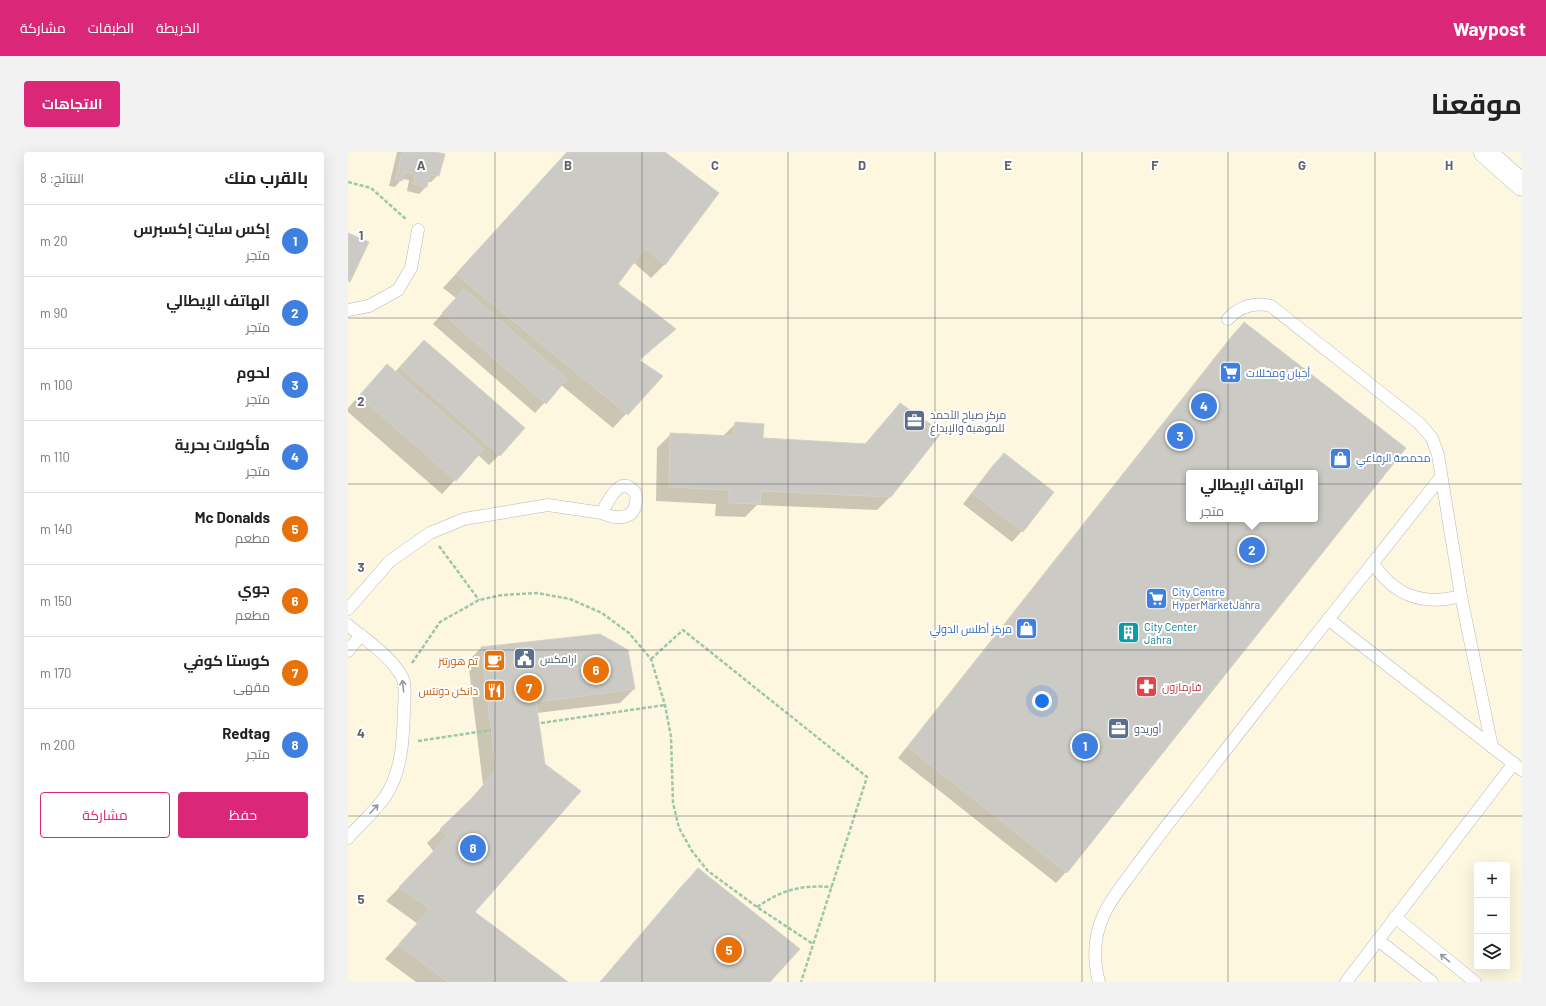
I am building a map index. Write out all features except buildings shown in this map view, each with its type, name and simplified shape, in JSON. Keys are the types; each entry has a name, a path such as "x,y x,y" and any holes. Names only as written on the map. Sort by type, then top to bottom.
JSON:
{"street":[{"path":"1485,152 1522,185"}],"lane":[{"path":"348,310 369,306 398,290 411,268 418,230"},
{"path":"1228,319 1238,310 1249,305 1257,304 1271,306 1419,423 1429,434 1436,446 1461,596 1492,747"},
{"path":"1099,982 1095,960 1096,944 1099,928 1105,912 1113,898 1328,619 1442,477"},
{"path":"348,609 390,561 430,533 464,519 548,505 602,512"},
{"path":"1373,563 1388,583 1410,596 1436,600 1461,596"},
{"path":"1328,619 1518,766 1395,918 1346,982"},
{"path":"348,625 391,662 402,677 404,688 403,743 398,769 384,798 348,838"},
{"path":"348,651 361,635"},
{"path":"1395,918 1475,982"},
{"path":"1378,940 1432,982"}],"path":[{"path":"348,182 371,188 418,230"},
{"path":"430,533 478,600"},
{"path":"402,677 440,622 478,600 502,595 537,593 570,599 602,613 629,633 651,659 665,705 671,737 672,803 679,828 692,851 708,871 757,907 813,944"},
{"path":"651,659 682,630 867,777 801,982"},
{"path":"541,723 665,705"},
{"path":"403,743 491,730"},
{"path":"757,907 774,896 792,889 812,886 832,887"}],"shaded area":[{"path":"348,152 1522,152 1522,982 348,982"}],"place":[{"name":"أجبان ومخللات","path":"1230,373"},
{"name":"مأكولات بحرية","path":"1204,406"},
{"name":"مركز صباح الأحمد للموهبة والإبداع","path":"914,421"},
{"name":"لحوم","path":"1180,436"},
{"name":"محمصة الرفاعي","path":"1341,458"},
{"name":"الهاتف الإيطالي","path":"1252,550"},
{"name":"City Centre HyperMarketJahra","path":"1156,598"},
{"name":"مركز أطلس الدولي","path":"1027,629"},
{"name":"City Center Jahra","path":"1128,633"},
{"name":"ارامكس","path":"525,659"},
{"name":"تم هورتنز","path":"494,661"},
{"name":"جوي","path":"596,670"},
{"name":"فارمازون","path":"1146,687"},
{"name":"كوستا كوفي","path":"529,688"},
{"name":"دانكن دونتس","path":"494,691"},
{"name":"أوريدو","path":"1118,729"},
{"name":"إكس سايت إكسبرس","path":"1085,746"},
{"name":"Redtag","path":"473,848"},
{"name":"Mc Donalds","path":"729,950"}]}
